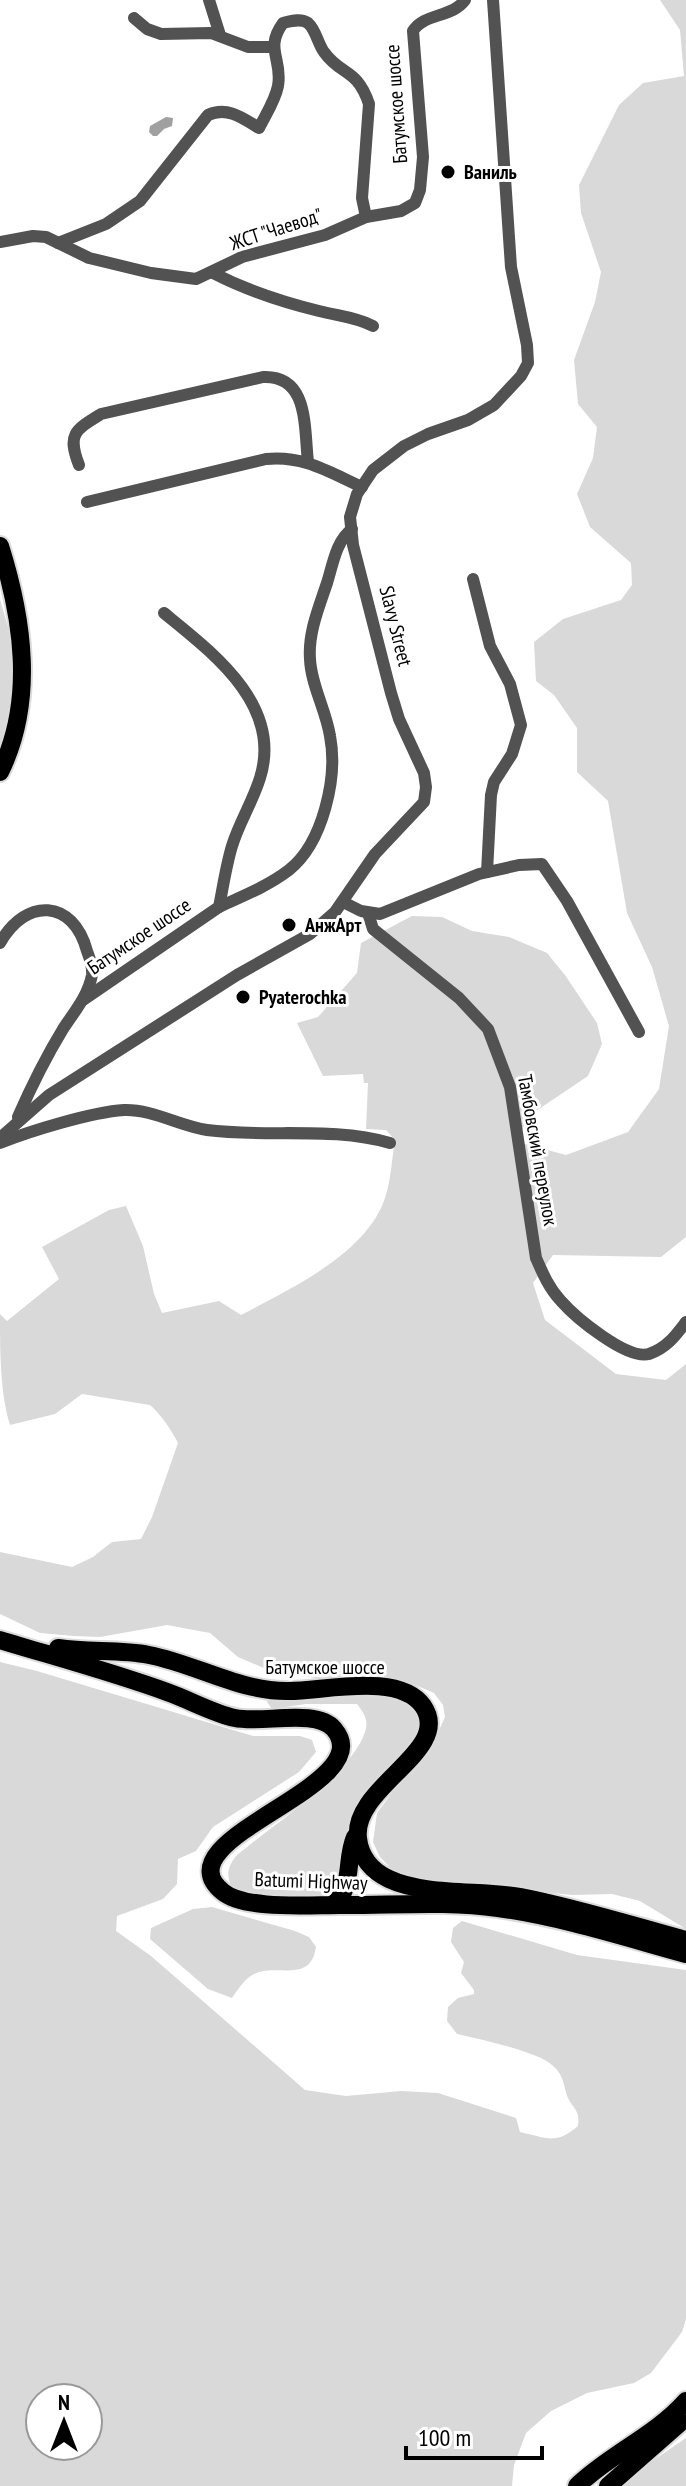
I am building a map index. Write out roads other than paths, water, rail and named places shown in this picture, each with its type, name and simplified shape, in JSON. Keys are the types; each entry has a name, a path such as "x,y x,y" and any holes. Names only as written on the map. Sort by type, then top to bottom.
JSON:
{"highway":[{"path":"0,546 16,603 22,659 22,697 16,728 0,772"},
{"name":"Батумское шоссе","path":"0,1639 79,1652 134,1653 271,1691 373,1687 393,1689 411,1696 422,1705 428,1717 425,1739 402,1768 366,1804 359,1816 349,1876 342,1897 334,1904"},
{"name":"Batumi Highway","path":"0,1639 123,1678 233,1718 267,1721 314,1718 325,1721 336,1730 340,1749 331,1769 312,1786 227,1843 212,1867 215,1885 238,1900 495,1908 557,1919 686,1954"},
{"path":"123,1678 121,1662 134,1653"},
{"path":"357,1830 358,1842 367,1862 390,1880 415,1887 519,1897 686,1940"},
{"path":"577,2486 617,2453 664,2422 686,2401"},
{"path":"608,2486 686,2419"}],"street":[{"path":"0,242 33,236 46,237 58,243 106,224 140,201 208,115 216,111 225,111 259,128 278,85 273,47 248,47 227,41 220,35 209,0"},
{"name":"Батумское шоссе","path":"273,47 283,23 305,21 325,54 351,73 369,104 362,198 366,217 401,211 415,203 420,190 423,157 413,31 418,23 456,10 465,0"},
{"name":"Slavy Street","path":"0,1140 17,1120 49,1095 237,975 310,934 343,902 375,854 421,807 426,787 421,765 399,719 391,693 353,545 350,517 357,494 373,470 404,446 468,420 494,405 521,376 528,363 511,267 493,0"},
{"path":"134,18 147,29 161,34 220,35"},
{"name":"ЖСТ \"Чаевод\"","path":"58,243 89,258 151,273 196,279 242,257 325,235 366,217"},
{"path":"213,273 260,296 358,318 373,326"},
{"path":"79,465 72,448 73,436 101,414 276,376 297,390 308,462"},
{"path":"87,502 288,456 362,487"},
{"name":"Батумское шоссе","path":"83,1000 219,907 267,884 291,868 306,850 324,811 331,788 333,764 331,738 310,659 312,628 340,541 352,529"},
{"path":"473,579 490,646 510,684 521,725 512,754 494,782 487,872"},
{"name":"Батумское шоссе","path":"164,613 209,650 241,685 257,712 263,736 261,777 232,847 219,907"},
{"path":"368,913 394,910 487,872 542,864 567,901 639,1032"},
{"name":"Тамбовский переулок","path":"343,902 368,913 373,929 459,998 488,1029 510,1087 536,1258 546,1281 562,1302 629,1353 650,1354 671,1342 686,1322"},
{"name":"Батумское шоссе","path":"0,943 14,922 34,910 51,911 71,919 83,935 93,973 83,1000 62,1030 17,1120"},
{"path":"0,1140 103,1113 126,1110 212,1131 326,1133 390,1143"}],"place":[{"name":"Ваниль","path":"448,172"},
{"name":"АнжАрт","path":"289,925"},
{"name":"Pyaterochka","path":"243,997"}]}
